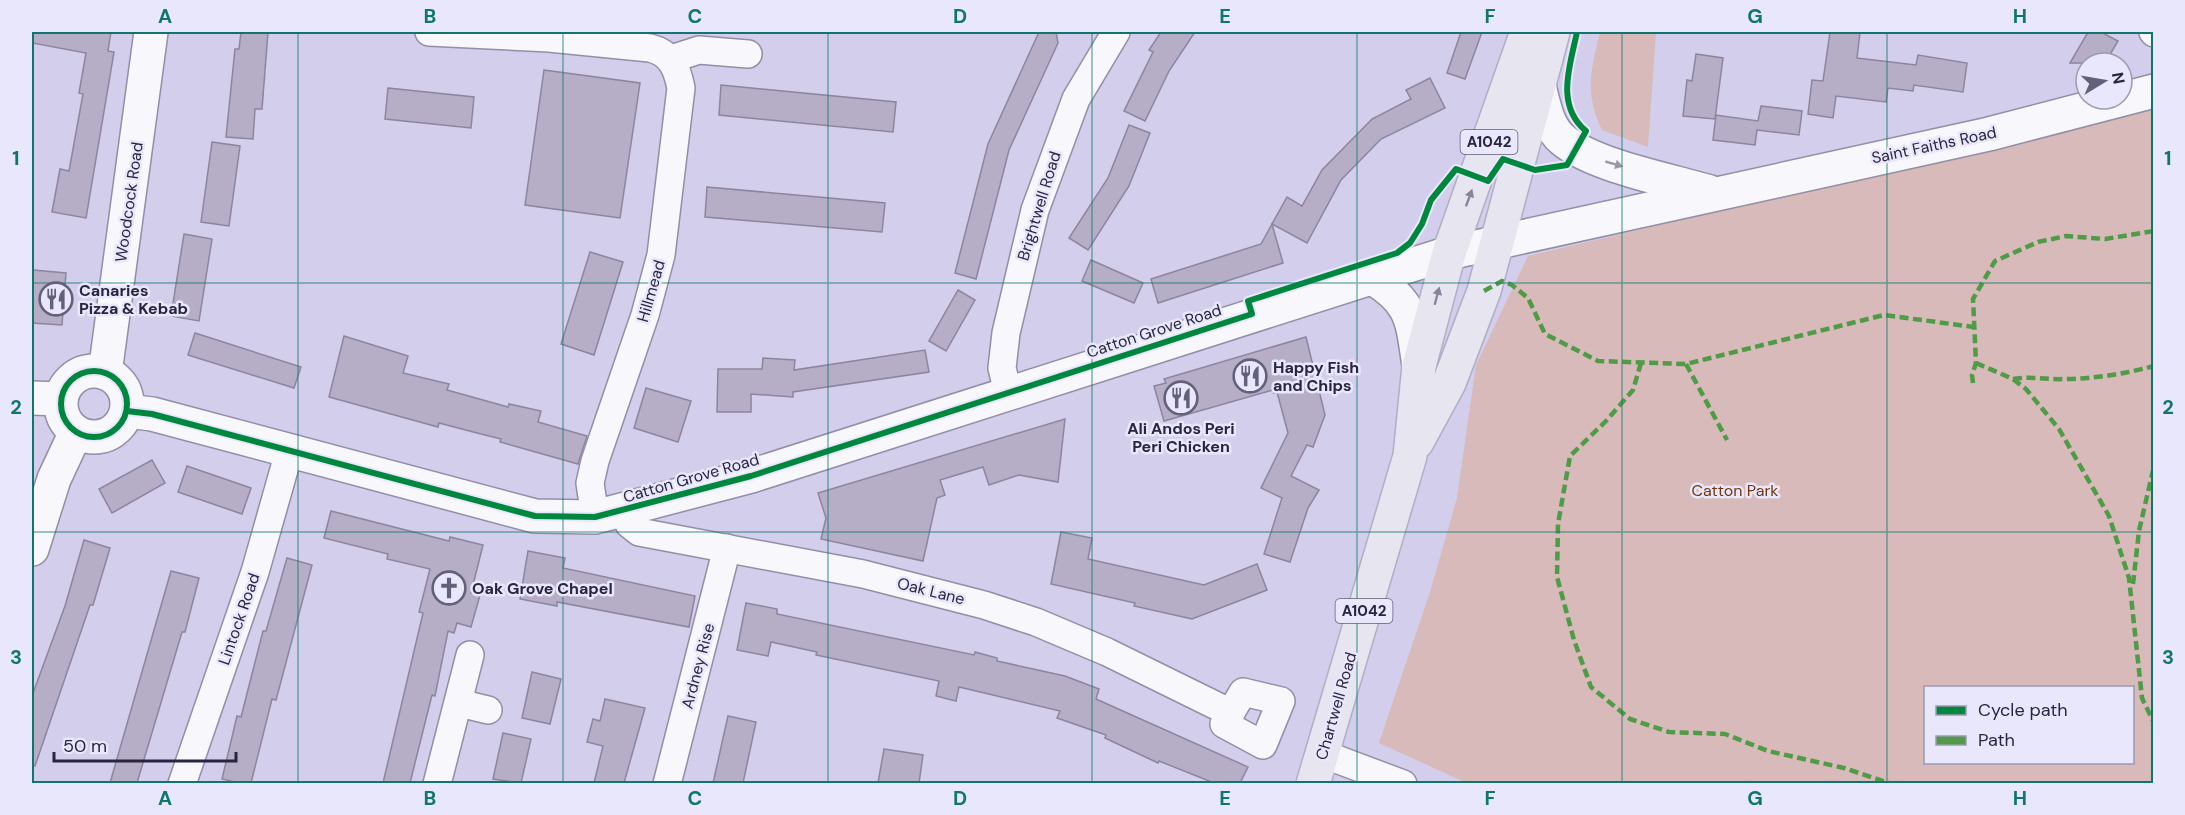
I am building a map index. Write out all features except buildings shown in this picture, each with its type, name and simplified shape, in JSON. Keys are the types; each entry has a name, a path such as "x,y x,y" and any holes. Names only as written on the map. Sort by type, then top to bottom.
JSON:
{"highway":[{"name":"A1042","path":"1449,253 1527,32"},
{"name":"A1042","path":"1495,241 1553,32"},
{"name":"Chartwell Road","path":"1410,456 1449,383 1484,291 1495,241"},
{"name":"Chartwell Road","path":"1318,769 1410,456 1419,366 1449,253"}],"street":[{"name":"Woodcock Road","path":"105,373 151,32"},
{"path":"429,32 549,38 650,48 663,51 671,59 699,50 748,54"},
{"name":"Brightwell Road","path":"1008,393 1002,368 1006,333 1035,210 1076,99 1116,32"},
{"name":"Hillmead","path":"609,514 590,483 595,461 645,315 661,255 681,88 678,73 671,59"},
{"name":"Saint Faiths Road","path":"1539,86 1548,119 1562,139 1604,161 1713,193"},
{"name":"Saint Faiths Road","path":"1449,253 1495,241 1989,134 2154,91"},
{"name":"Catton Grove Road","path":"127,411 152,414 535,516 609,514 751,476 1371,276 1449,253"},
{"path":"1371,276 1397,294 1405,307 1412,322 1419,366"},
{"path":"96,371 116,379 124,388 127,411 123,421 107,435 86,437 76,432 67,423 62,411 46,398 64,389 77,375 96,371"},
{"path":"32,549 54,479 76,432"},
{"name":"Lintock Road","path":"182,783 255,572 289,452"},
{"name":"Oak Lane","path":"609,514 639,532 863,574 1026,619 1107,652 1231,712"},
{"name":"Ardney Rise","path":"667,783 728,548"},
{"path":"437,783 470,655"},
{"path":"459,703 488,710"},
{"path":"1318,769 1402,783"}],"green space":[{"path":"1600,32 1656,32 1648,147 1602,130 1596,116 1591,81"},
{"name":"Catton Park","path":"2153,109 2153,783 1469,784 1379,743 1430,592 1457,498 1476,365 1528,256"}],"marked path":[{"path":"1973,383 1972,375 1976,363 1973,299 1995,261 2038,242 2066,236 2105,239 2154,231"},
{"path":"1484,291 1502,281 1512,285 1528,298 1545,334 1598,361 1686,364 1884,315 1974,327"},
{"path":"1641,363 1633,390 1607,420 1570,456 1558,524 1557,577 1574,640 1591,687 1630,719 1669,732 1725,734 1768,751 1844,768 1892,784"},
{"path":"1976,363 2013,379 2026,389 2059,429 2109,516 2129,578 2142,698 2154,723"},
{"path":"1686,364 1727,440"},
{"path":"2013,379 2090,378 2154,366"},
{"path":"2133,584 2139,531 2154,466"}],"cycle path":[{"path":"127,411 152,414 535,516 595,517 751,476 1252,314 1248,301 1397,253 1410,243 1422,224 1431,200 1456,169 1488,181 1503,159 1535,170 1567,165 1586,131 1576,121 1568,97 1567,84 1577,32"},
{"path":"88,371 100,371 112,376 122,386 127,404 125,417 112,432 100,437 88,437 76,432 66,422 61,410 61,398 66,386 76,376 88,371"}],"place":[{"name":"Canaries Pizza & Kebab","path":"56,299"},
{"name":"Happy Fish and Chips","path":"1250,376"},
{"name":"Ali Andos Peri Peri Chicken","path":"1181,398"},
{"name":"Oak Grove Chapel","path":"449,588"}]}
